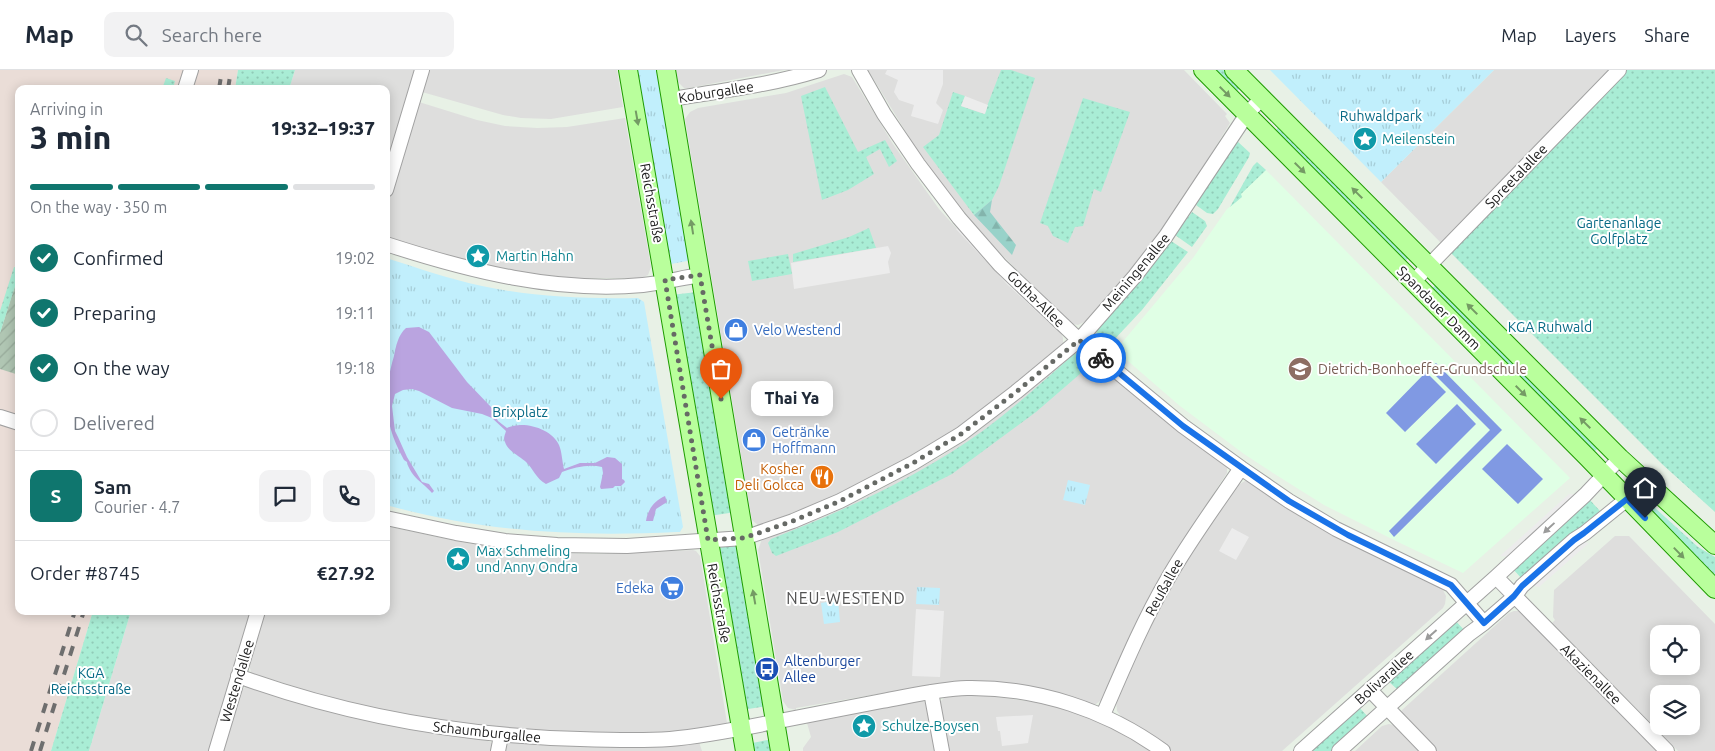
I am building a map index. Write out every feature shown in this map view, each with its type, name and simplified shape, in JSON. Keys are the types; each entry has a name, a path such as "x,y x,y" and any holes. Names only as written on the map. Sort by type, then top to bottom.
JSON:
{"main road":[{"name":"Reichsstraße","path":"628,70 745,751"},
{"path":"666,70 780,751"},
{"name":"Spandauer Damm","path":"1203,70 1715,589"},
{"name":"Spandauer Damm","path":"1234,70 1620,458 1715,545"}],"street":[{"path":"186,85 191,70"},
{"path":"390,177 422,70"},
{"name":"Koburgallee","path":"671,99 741,89 793,78 819,70"},
{"name":"Gotha-Allee","path":"859,70 884,114 918,164 959,218 1000,264 1079,340 1183,426 1289,501 1336,529 1451,585 1467,603"},
{"name":"Spreetalallee","path":"1413,282 1619,70"},
{"name":"Meiningenallee","path":"708,540 744,538 793,521 840,501 913,463 961,434 1016,392 1079,340 1135,276 1166,236 1247,114 1262,98"},
{"path":"390,245 439,262 489,274 542,282 599,287 644,285 700,275"},
{"path":"0,417 15,422"},
{"name":"Bolivarallee","path":"1301,751 1496,577 1585,495 1620,458"},
{"name":"Reußallee","path":"1103,715 1136,641 1168,578 1198,530 1241,468"},
{"name":"Bolivarallee","path":"1339,751 1469,634 1484,623 1574,540 1627,499 1645,482"},
{"path":"390,519 456,534 505,541 557,545 617,546 708,540"},
{"path":"1496,577 1514,596"},
{"name":"Akazienallee","path":"1514,596 1667,751"},
{"path":"1467,603 1484,623"},
{"name":"Westendallee","path":"216,751 257,615"},
{"name":"Schaumburgallee","path":"238,676 348,709 409,723 501,736 628,741 670,739 723,733 775,722"},
{"path":"775,722 930,692 966,688 1012,690 1068,703 1103,715 1135,732 1163,751"},
{"path":"1370,690 1429,751"},
{"path":"930,692 942,751"},
{"path":"498,751 501,736"}],"shaded area":[{"path":"0,70 238,70 236,85 15,85 15,615 92,615 51,751 0,751"},
{"path":"295,70 416,70 390,156 390,85 290,85"},
{"path":"429,70 617,70 623,107 551,119 503,115 422,92"},
{"path":"676,70 784,70 684,88 678,82"},
{"path":"868,70 1184,70 1227,114 1225,116 1230,123 1185,197 1148,250 1088,320 1078,325 1066,319 994,247 949,194 912,142"},
{"path":"887,70 943,70 943,84 936,103 943,110 938,124 911,116 914,105 899,100 894,92 898,80 885,74"},
{"path":"1494,70 1619,70 1447,249 1381,182"},
{"path":"844,74 852,77 893,144 939,209 1007,284 1061,333 1063,343 1046,361 962,426 907,460 843,493 759,526 752,520 750,509 685,119 690,112 698,108 786,93"},
{"path":"965,96 988,105 985,114 961,106"},
{"path":"419,102 477,120 505,126 567,127 625,118 651,267 648,275 641,278 574,278 506,271 411,246 390,238 390,197"},
{"name":"Dietrich-Bonhoeffer-Grundschule","path":"1266,170 1570,478 1463,573 1324,505 1273,473 1244,454 1180,406 1121,355 1120,345 1193,258 1227,209 1242,197 1240,194"},
{"path":"959,226 1052,320 1049,323 1007,284 956,229"},
{"path":"888,246 891,253 888,262 890,273 794,289 791,263"},
{"path":"15,286 15,374 0,369 0,333"},
{"path":"419,327 429,332 467,382 491,407 498,421 507,428 528,425 550,434 559,445 564,469 580,463 595,463 607,457 615,458 622,464 622,479 625,482 621,486 601,489 602,467 587,466 562,472 559,478 546,484 525,461 508,448 504,439 506,431 492,418 452,408 419,391 412,389 403,390 395,394 392,406 395,431 407,457 422,482 429,484 434,491 432,493 411,472 397,447 390,426 390,371 398,341 406,328"},
{"path":"1082,350 1225,464 1227,468 1227,473 1182,542 1103,699 1096,704 1088,704 964,682 936,684 796,708 796,710 788,708 783,701 758,550 762,539 828,515 940,457 982,428 1027,393 1071,353"},
{"path":"1436,363 1502,430 1394,537 1389,531 1490,430 1429,369"},
{"path":"1426,372 1446,392 1405,432 1386,413"},
{"path":"1457,404 1476,424 1436,464 1416,444"},
{"path":"1507,444 1543,479 1518,504 1482,469"},
{"path":"1249,481 1378,556 1442,588 1446,596 1445,604 1443,608 1282,751 1172,751 1123,719 1117,711 1116,701 1131,665 1172,583 1204,530 1238,485"},
{"path":"1569,494 1582,495 1512,557 1500,556"},
{"path":"665,496 667,502 656,509 653,521 646,521 652,506"},
{"path":"390,527 466,543 529,552 598,554 693,550 700,556 727,723 725,726 662,733 530,733 423,719 347,703 251,673 249,663 263,615 390,615"},
{"path":"1232,528 1249,537 1236,560 1219,551"},
{"path":"1615,536 1629,536 1715,624 1715,751 1678,751 1662,735 1700,735 1700,685 1650,685 1650,723 1552,623 1555,620 1553,617 1554,590"},
{"path":"1576,541 1589,543 1539,587 1528,585"},
{"path":"916,609 944,611 940,677 912,676"},
{"path":"1519,611 1524,615 1659,751 1436,751 1404,719 1401,714 1402,710 1509,613"},
{"path":"130,615 251,615 210,751 89,751"},
{"path":"248,686 380,723 488,741 492,743 493,751 222,751 240,692"},
{"path":"951,695 982,695 1049,704 1089,717 1118,730 1152,751 948,751 940,702 945,697"},
{"path":"921,700 927,703 936,751 803,751 811,737 807,723"},
{"path":"1033,715 1028,743 1002,746 996,717"},
{"path":"1393,725 1419,751 1355,751 1382,726"},
{"path":"699,742 702,751 505,751 508,743 595,747"}],"green space":[{"path":"238,70 295,70 290,85 236,85"},
{"path":"632,70 660,70 692,260 666,265"},
{"path":"1001,70 1011,70 1035,78 999,186 992,200 974,215 923,147 939,135 953,92 965,96 961,106 984,114"},
{"path":"1214,70 1224,70 1241,87 1236,92"},
{"name":"Ruhwaldpark","path":"1270,70 1494,70 1381,182"},
{"name":"Gartenanlage Golfplatz","path":"1619,70 1715,70 1715,512 1662,464 1447,249"},
{"path":"166,78 175,81 174,85 163,85"},
{"path":"825,87 858,152 885,140 897,161 889,167 880,149 866,157 874,174 848,190 822,200 801,96"},
{"path":"1083,98 1130,112 1101,192 1094,189 1083,226 1075,227 1068,243 1053,236 1048,226 1040,223"},
{"path":"1280,126 1409,257 1404,263 1274,132"},
{"path":"1236,140 1250,153 1249,157 1218,209 1213,214 1207,213 1196,205"},
{"path":"1257,162 1266,170 1241,194 1242,197 1230,207 1253,166"},
{"path":"992,200 990,212 1016,245 1012,255 974,215"},
{"path":"1192,212 1205,221 1207,226 1192,247 1175,235"},
{"path":"869,228 876,248 793,262 793,254 849,237"},
{"path":"1171,241 1188,252 1142,310 1108,344 1095,331 1141,279"},
{"path":"788,254 792,274 752,281 748,261"},
{"name":"Brixplatz","path":"390,259 458,280 501,290 559,296 638,298 644,302 683,527 680,532 603,534 530,531 422,514 390,506"},
{"path":"15,267 15,286 0,333 0,311"},
{"path":"1437,284 1599,447 1592,454 1430,290"},
{"path":"697,292 736,512 709,516 671,295"},
{"path":"1078,353 1087,363 1088,367 1036,412 952,474 838,532 776,556 772,553 768,543 771,539 881,491 934,463 959,447 996,421 1074,354"},
{"path":"1068,480 1090,485 1085,505 1063,500"},
{"path":"1589,499 1600,511 1523,580 1512,568"},
{"path":"1654,507 1698,547 1715,557 1715,580 1649,513"},
{"path":"733,545 739,547 768,706 742,710 718,548"},
{"path":"917,587 940,588 939,605 916,604"},
{"path":"838,600 840,622 824,624 821,603"},
{"name":"KGA Reichsstraße","path":"92,615 130,615 89,751 51,751"},
{"path":"1454,619 1465,631 1399,691 1387,680"},
{"path":"1358,706 1369,718 1331,751 1308,751"},
{"path":"773,739 775,751 748,751 747,744"}],"railway":[{"path":"220,85 222,70"},
{"path":"229,85 231,70"},
{"path":"31,751 74,615"},
{"path":"40,751 83,615"}],"way so far":[{"path":"721,399 700,275 665,280 708,540 744,538 793,521 840,501 913,463 961,434 1079,340 1101,358"}],"place":[{"name":"Meilenstein","path":"1365,139"},
{"name":"Martin Hahn","path":"478,256"},
{"name":"Velo Westend","path":"736,330"},
{"name":"Dietrich-Bonhoeffer-Grundschule","path":"1300,369"},
{"name":"Thai Ya","path":"721,399"},
{"name":"Getränke Hoffmann","path":"754,440"},
{"name":"Kosher Deli Golcca","path":"822,477"},
{"name":"Max Schmeling und Anny Ondra","path":"458,559"},
{"name":"Edeka","path":"672,588"},
{"name":"Altenburger Allee","path":"767,669"},
{"name":"Schulze-Boysen","path":"864,726"}],"district":[{"name":"NEU-WESTEND","path":"846,598"}],"route":[{"path":"1101,358 1183,426 1289,501 1372,548 1451,585 1484,623 1574,540 1627,499 1645,518"}],"park label":[{"name":"KGA Ruhwald","path":"1550,327"}]}
